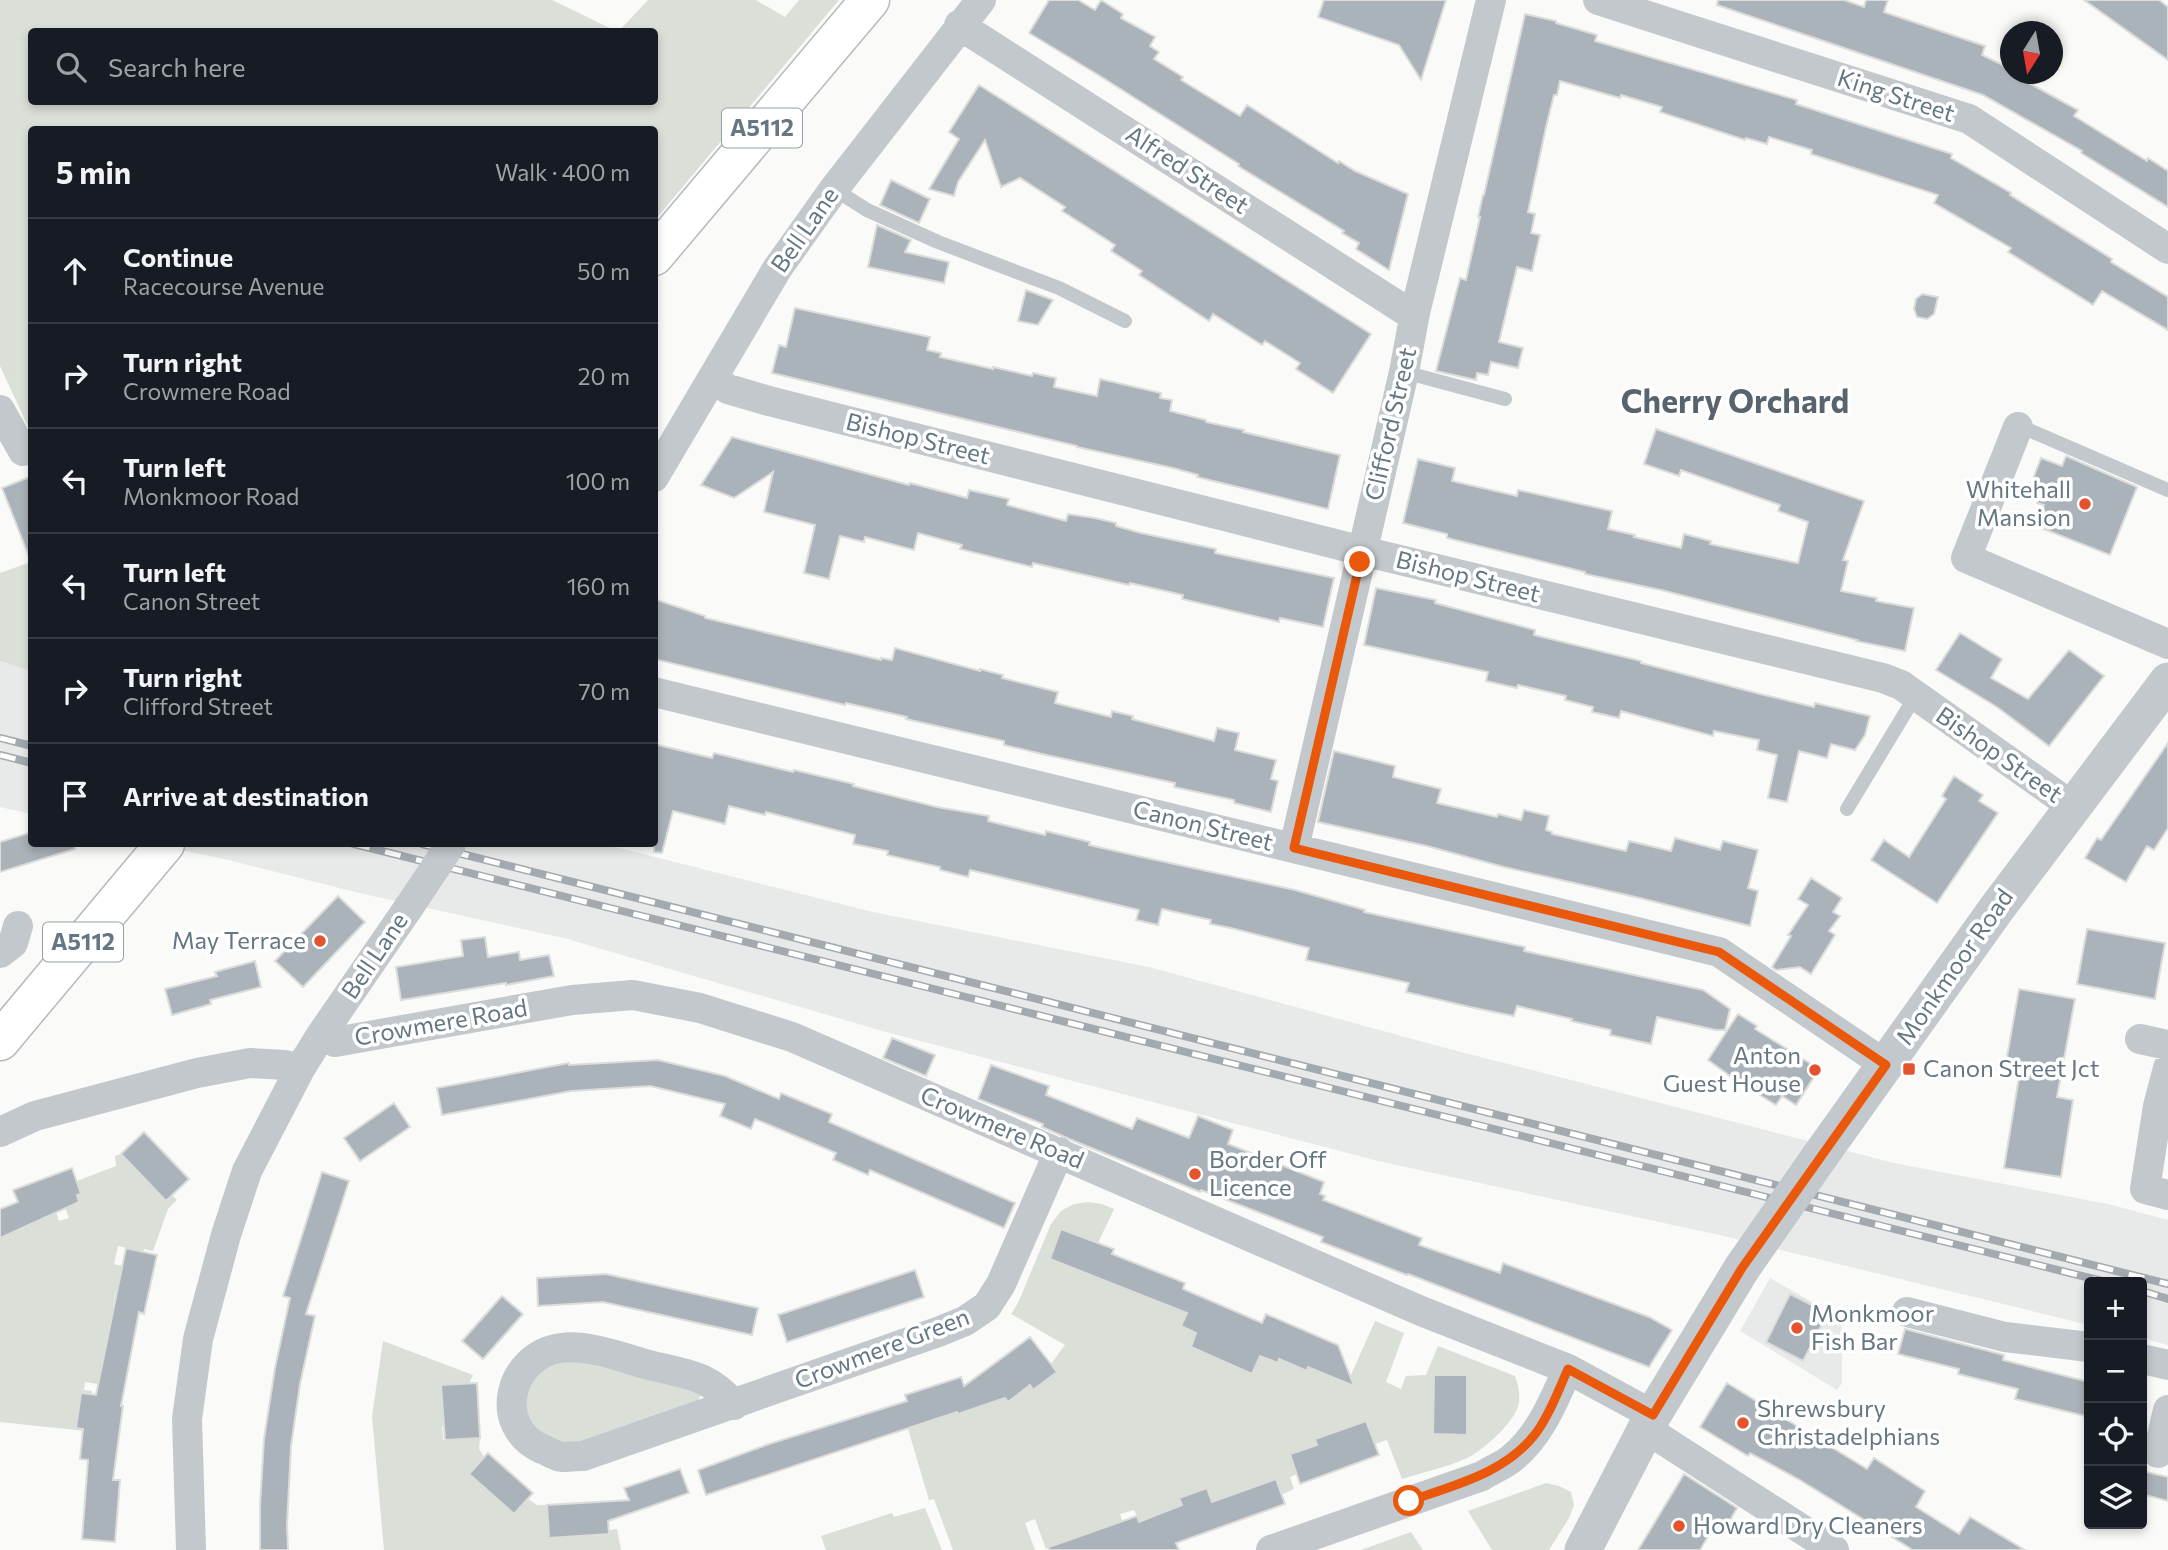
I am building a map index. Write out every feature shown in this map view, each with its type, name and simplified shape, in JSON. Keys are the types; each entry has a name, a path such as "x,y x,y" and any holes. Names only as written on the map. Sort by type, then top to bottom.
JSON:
{"main road":[{"name":"A5112","path":"658,251 870,0"},
{"name":"A5112","path":"0,1041 162,847"}],"street":[{"name":"Bell Lane","path":"658,470 777,269 834,189 981,0"},
{"name":"Clifford Street","path":"1294,848 1404,372 1415,313 1491,0"},
{"name":"King Street","path":"1598,0 1969,120 2168,249"},
{"name":"Alfred Street","path":"959,25 1403,309 1415,313"},
{"name":"Bishop Street","path":"712,379 728,389 769,401 1363,551 1883,678 1916,695 2072,806"},
{"path":"0,410 23,451"},
{"path":"2018,428 1966,558 2168,644"},
{"name":"Monkmoor Road","path":"1583,1550 1649,1422 1742,1268 1997,908 2168,681"},
{"name":"Canon Street","path":"658,693 1719,952 1886,1065"},
{"name":"Bell Lane","path":"191,1550 187,1419 198,1339 226,1235 247,1171 300,1069 321,1035 448,847"},
{"path":"0,953 13,943 18,926"},
{"name":"Crowmere Road","path":"321,1035 335,1042 572,1000 634,995 700,1008 792,1037 1421,1311 1568,1369 1834,1550"},
{"path":"0,1132 35,1116 197,1073 250,1063 285,1065 300,1069"},
{"path":"2168,1068 2158,1106 2145,1189 2168,1195"},
{"name":"Crowmere Green","path":"734,1405 721,1389 702,1378 584,1349 560,1348 538,1357 524,1367 513,1387 511,1413 519,1431 536,1446 560,1457 583,1456 734,1405 965,1321 987,1306 1001,1284 1059,1152"},
{"path":"1907,1312 2006,1337 2084,1345"},
{"path":"2147,1360 2168,1365"},
{"path":"1271,1550 1482,1476 1511,1459 1536,1433 1555,1401 1568,1369"},
{"path":"2158,1453 2168,1410"}],"lane":[{"path":"834,189 867,210 939,242 1059,288 1125,321"},
{"path":"1404,372 1504,399"},
{"path":"2018,428 2031,431 2168,490"},
{"path":"1847,808 1916,695"}],"shaded area":[{"path":"0,0 552,0 610,28 28,28 28,105 658,105 658,28 622,28 648,0 756,0 785,17 799,0 839,0 658,216 658,126 28,126 28,427 0,366"},
{"path":"28,563 28,670 0,661 0,573"},
{"path":"0,661 28,670 28,813 0,807"},
{"path":"166,847 615,847 873,912 1149,967 1438,1046 1894,1163 2108,1204 2168,1220 2168,1345 2147,1339 2147,1277 2084,1277 2084,1324 1719,1235 1378,1161 886,1032 564,938"},
{"path":"121,1154 159,1188 156,1192 165,1201 172,1195 177,1200 168,1209 153,1251 144,1249 143,1252 118,1246 114,1264 127,1267 122,1291 116,1290 113,1306 134,1311 131,1327 110,1324 98,1384 85,1382 84,1390 92,1391 88,1416 95,1432 0,1422 0,1238 24,1228 22,1224 53,1203 59,1221 69,1218 65,1207 79,1202 77,1195 81,1193 77,1181 116,1166 115,1156"},
{"path":"1088,1202 1114,1209 1098,1243 1062,1229 1050,1259 1074,1269 1077,1260 1106,1281 1178,1310 1187,1290 1195,1294 1181,1326 1196,1333 1191,1347 1250,1352 1277,1363 1283,1351 1307,1370 1310,1362 1328,1376 1347,1384 1375,1321 1404,1333 1386,1382 1401,1389 1406,1376 1426,1375 1438,1346 1515,1376 1519,1395 1517,1409 1499,1433 1476,1453 1453,1464 1402,1479 1387,1440 1375,1444 1366,1421 1316,1439 1317,1444 1290,1454 1297,1474 1290,1477 1294,1489 1281,1495 1276,1479 1212,1502 1207,1488 1179,1498 1189,1527 1172,1531 1164,1512 1139,1521 1134,1510 1120,1514 1122,1521 1046,1549 1035,1519 1025,1523 1035,1550 953,1550 934,1499 929,1500 908,1429 931,1421 930,1416 1030,1385 1034,1390 1048,1379 1051,1364 1065,1345 1011,1314 1051,1224 1061,1211 1074,1204","holes":["1434,1375 1467,1375 1467,1435 1433,1434"]},
{"path":"1770,1278 1842,1319 1842,1383 1837,1390 1740,1331"},
{"path":"383,1341 473,1375 451,1426 442,1426 443,1440 480,1438 479,1449 484,1457 469,1474 514,1514 528,1499 537,1505 547,1505 549,1538 567,1537 567,1532 592,1530 592,1536 609,1535 609,1530 617,1529 621,1550 384,1550 372,1416"},
{"path":"572,1360 694,1388 700,1396 699,1402 589,1446 539,1441 524,1412 529,1383 548,1367"},
{"path":"1546,1483 1571,1492 1574,1505 1549,1550 1492,1550 1468,1511"},
{"path":"925,1508 942,1550 826,1550 821,1536 892,1513 894,1517"},
{"path":"1411,1532 1423,1550 1361,1550"}],"building":[{"path":"1049,0 1078,0 1095,10 1101,0 1123,14 1121,18 1155,37 1150,46 1159,52 1154,59 1183,77 1181,80 1240,116 1247,105 1338,163 1339,161 1355,171 1408,194 1389,270 1356,249 1359,243 1342,233 1344,231 1029,33"},
{"path":"1324,0 1446,0 1421,80 1399,45 1318,17"},
{"path":"1718,0 1844,0 1864,7 1866,0 1888,0 1884,12 1985,46 1982,55 2000,64 2000,84 2031,84 2078,110 2074,116 2168,171 2168,207 2081,153 2082,151 1983,95 1717,5"},
{"path":"2084,0 2159,0 2168,7 2168,60"},
{"path":"1525,14 1597,35 1595,41 1797,100 1796,104 1952,154 1951,158 2011,193 2010,195 2112,259 2111,262 2168,297 2168,330 2102,291 2093,305 2008,252 2011,248 1934,203 1938,195 1811,154 1812,150 1769,137 1767,144 1746,138 1745,140 1660,112 1662,107 1560,81 1546,127 1528,212 1535,214 1531,233 1540,235 1532,271 1517,267 1499,342 1523,348 1518,368 1491,362 1488,375 1477,373 1476,380 1436,371 1460,278 1466,280"},
{"path":"979,85 1371,334 1333,393 1296,369 1300,363 1265,341 1262,345 1213,314 1209,321 1139,275 1142,271 1111,251 1115,245 1062,211 1065,207 1020,178 1001,187 985,140 958,182 954,196 929,189 959,139 949,132"},
{"path":"891,180 930,199 919,223 880,205"},
{"path":"877,225 911,240 905,252 949,262 944,283 868,267"},
{"path":"1026,290 1053,300 1038,325 1018,321"},
{"path":"1922,294 1938,297 1934,314 1927,319 1917,317 1914,309 1916,299"},
{"path":"795,308 930,337 927,350 941,353 940,357 993,369 1056,378 1054,387 1097,396 1100,379 1161,393 1160,398 1172,400 1170,411 1340,455 1328,509 1197,477 1198,475 1173,468 772,373 779,345 786,347"},
{"path":"1656,429 1864,501 1843,560 1848,561 1841,591 1914,608 1905,651 1856,641 1661,590 1585,574 1447,538 1447,534 1403,523 1418,459 1455,468 1452,481 1517,496 1518,490 1612,511 1608,529 1635,535 1634,537 1681,548 1684,534 1711,541 1710,544 1798,563 1808,522 1778,511 1780,505 1681,470 1679,476 1644,464"},
{"path":"732,437 909,485 910,483 967,498 969,490 1009,499 1007,505 1066,521 1068,514 1095,518 1141,533 1216,549 1215,553 1334,578 1323,627 1280,618 1279,622 1182,599 1183,595 1033,563 1032,567 960,549 962,545 918,533 914,550 865,537 864,542 840,536 829,579 804,573 815,525 764,512 773,472 734,498 701,485"},
{"name":"Whitehall Mansion","path":"2066,456 2137,487 2110,555 2036,526 2044,505 2037,503 2043,488 2031,484 2041,458 2062,466"},
{"path":"28,478 28,554 2,488"},
{"path":"1376,588 1436,600 1435,603 1535,630 1534,635 1760,694 1814,707 1815,703 1870,716 1865,735 1855,750 1831,744 1827,758 1799,751 1787,802 1768,798 1777,755 1757,750 1759,740 1714,731 1713,736 1621,711 1619,718 1592,712 1593,707 1565,700 1566,696 1486,681 1488,672 1364,645"},
{"path":"658,600 705,618 881,660 892,660 895,648 980,669 1003,675 1002,678 1058,692 1055,703 1111,717 1112,711 1133,716 1132,719 1214,741 1217,728 1239,733 1235,750 1276,760 1271,779 1278,781 1271,812 1234,803 1234,800 1174,787 1175,783 1004,745 1004,741 906,719 907,717 846,703 845,705 658,660"},
{"path":"1960,633 2002,659 1991,678 2028,699 2069,650 2104,676 2049,746 1997,707 1936,670"},
{"path":"2168,743 2168,828 2154,850 2147,846 2126,882 2085,858 2097,838 2101,840"},
{"path":"658,745 712,758 714,753 854,784 853,786 937,807 989,816 988,821 1045,835 1046,831 1090,842 1089,845 1295,890 1365,910 1364,912 1525,947 1524,951 1703,990 1730,1009 1725,1030 1657,1017 1651,1044 1610,1035 1611,1030 1517,1006 1514,1016 1406,992 1409,983 1306,960 1309,948 1210,924 1211,920 1162,909 1158,925 1136,920 1139,910 970,870 968,877 940,870 940,867 887,855 888,851 853,844 855,835 766,812 765,815 729,806 725,824 673,811 662,853 654,852 654,847 658,847"},
{"path":"1334,751 1395,766 1393,777 1441,789 1437,803 1521,820 1524,810 1549,816 1546,830 1552,834 1626,851 1629,841 1671,851 1675,838 1720,850 1723,841 1758,850 1748,888 1758,891 1750,926 1427,846 1318,822"},
{"path":"1954,776 1983,795 1979,801 1998,813 1937,903 1871,860 1884,840 1909,857 1946,799 1942,796"},
{"path":"28,833 28,847 75,849 0,872 0,842"},
{"path":"1811,878 1842,898 1833,912 1840,916 1829,931 1835,935 1811,974 1800,967 1776,970 1772,967 1791,936 1788,935 1808,905 1798,899"},
{"name":"May Terrace","path":"338,896 365,922 303,987 275,961"},
{"path":"2087,929 2165,943 2155,999 2077,984"},
{"path":"485,937 488,957 519,952 520,960 549,955 554,976 401,1000 396,967 463,956 461,940"},
{"path":"255,961 261,987 210,1000 211,1004 172,1015 165,989 217,976 215,972"},
{"path":"2019,989 2075,999 2057,1097 2073,1100 2061,1177 2004,1168 2020,1071 2005,1068"},
{"path":"1738,1014 1757,1026 1755,1029 1819,1069 1796,1105 1782,1096 1776,1105 1708,1060"},
{"path":"892,1038 935,1055 926,1076 883,1058"},
{"path":"658,1060 725,1076 779,1099 781,1093 832,1114 829,1122 1015,1203 1004,1228 870,1170 868,1175 833,1160 836,1153 755,1119 751,1129 720,1116 725,1104 650,1086 571,1091 442,1115 437,1088 569,1063"},
{"path":"991,1065 1049,1086 1046,1095 1132,1129 1137,1118 1189,1138 1198,1116 1233,1130 1228,1144 1324,1182 1320,1194 1325,1196 1323,1200 1422,1238 1419,1245 1500,1273 1503,1263 1649,1317 1672,1330 1649,1367 1321,1242 1323,1237 1201,1190 1200,1192 978,1099"},
{"path":"394,1103 410,1127 360,1161 344,1138"},
{"path":"144,1132 189,1179 166,1201 121,1154"},
{"path":"72,1168 81,1194 77,1195 79,1202 0,1238 0,1209 18,1202 13,1190"},
{"path":"322,1172 349,1181 306,1314 315,1316 300,1384 291,1446 288,1550 260,1550 264,1439 290,1298 283,1296"},
{"path":"1061,1229 1114,1249 1112,1254 1185,1283 1183,1289 1262,1323 1266,1314 1338,1345 1354,1386 1308,1367 1307,1371 1279,1359 1278,1363 1260,1356 1252,1374 1191,1347 1196,1333 1181,1326 1187,1313 1050,1259"},
{"path":"126,1248 157,1255 144,1314 139,1312 121,1406 113,1480 120,1480 115,1542 82,1539 88,1460 80,1459 83,1429 76,1428 81,1393 96,1395"},
{"path":"915,1270 924,1297 787,1342 778,1315"},
{"path":"606,1274 758,1308 752,1335 603,1302 538,1306 537,1278"},
{"name":"Monkmoor Fish Bar","path":"1790,1294 1828,1313 1803,1361 1766,1342"},
{"path":"502,1296 523,1314 483,1359 462,1341"},
{"path":"1905,1329 2004,1355 2003,1360 2084,1381 2084,1416 2015,1399 2018,1389 1958,1374 1959,1369 1898,1354"},
{"path":"1030,1337 1057,1372 1033,1390 1030,1385 1008,1402 1005,1398 958,1414 957,1412 706,1495 698,1470 769,1444 907,1401 905,1395 961,1377 964,1386"},
{"path":"1434,1375 1467,1375 1467,1435 1433,1434"},
{"path":"477,1383 480,1438 445,1440 441,1385"},
{"path":"1727,1383 1867,1469 1874,1458 1925,1491 1916,1507 1959,1534 1970,1517 2025,1550 1913,1550 1800,1480 1750,1453 1748,1456 1700,1427"},
{"path":"1366,1421 1379,1455 1300,1484 1290,1454 1317,1445 1315,1439"},
{"path":"488,1453 533,1493 514,1514 469,1474"},
{"path":"680,1469 689,1493 608,1521 609,1534 549,1538 547,1505 629,1500 624,1488"},
{"path":"2147,1472 2168,1477 2168,1501 2147,1495"},
{"path":"1684,1474 1737,1508 1724,1531 1715,1525 1700,1550 1638,1550"},
{"path":"1276,1479 1285,1504 1176,1543 1179,1550 1049,1550 1049,1547 1137,1516 1139,1522 1182,1505 1179,1498 1207,1488 1212,1502"}],"railway":[{"path":"0,738 28,745"},
{"path":"0,755 28,762"},
{"path":"366,847 2086,1277"},
{"path":"434,847 2168,1284"},
{"path":"2147,1293 2168,1299"}],"place":[{"name":"Whitehall Mansion","path":"2085,504"},
{"name":"May Terrace","path":"320,941"},
{"name":"Canon Street Jct","path":"1909,1069"},
{"name":"Anton Guest House","path":"1815,1070"},
{"name":"Border Off Licence","path":"1195,1174"},
{"name":"Monkmoor Fish Bar","path":"1797,1328"},
{"name":"Shrewsbury Christadelphians","path":"1743,1423"},
{"name":"Howard Dry Cleaners","path":"1679,1526"}],"district":[{"name":"Cherry Orchard","path":"1735,402"}],"route":[{"path":"1360,562 1294,848 1719,952 1886,1065 1742,1268 1653,1415 1568,1369 1555,1401 1536,1433 1511,1459 1482,1476 1409,1501"}]}
